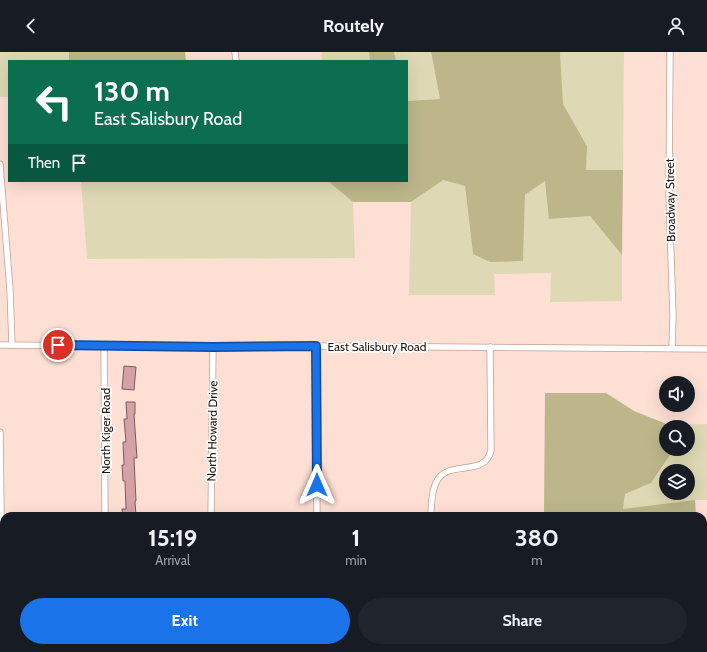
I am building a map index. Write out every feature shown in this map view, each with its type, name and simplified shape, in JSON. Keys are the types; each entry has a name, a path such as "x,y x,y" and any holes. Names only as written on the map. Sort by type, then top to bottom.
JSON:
{"street":[{"name":"Broadway Street","path":"670,52 669,195 673,316 672,348"},
{"path":"0,164 10,290 12,345"},
{"name":"East Salisbury Road","path":"0,344 213,347 316,346 707,349"},
{"name":"North Kiger Road","path":"104,346 105,512"},
{"path":"316,346 317,512"},
{"name":"North Howard Drive","path":"211,512 213,347"},
{"path":"431,512 433,491 438,479 445,472 480,465 487,460 490,455 490,347"},
{"path":"0,432 1,512"}],"shaded area":[{"path":"0,52 69,52 69,60 8,60 8,97 0,97"},
{"path":"69,52 185,52 186,60 69,60"},
{"path":"322,52 369,52 370,60 322,60"},
{"path":"369,52 394,52 396,60 370,60"},
{"path":"394,52 431,52 440,99 408,101 408,60 396,60"},
{"path":"431,52 560,52 563,104 587,146 586,170 623,170 622,255 590,216 549,219 545,181 525,195 523,261 490,262 473,254 465,186 443,180 411,202 353,202 329,182 408,182 408,101 440,99"},
{"path":"560,52 624,52 623,170 586,170 586,144 563,104"},
{"path":"443,180 465,186 473,254 523,261 525,195 545,181 590,216 622,255 622,301 550,302 551,273 494,274 495,295 409,295 411,202"},
{"path":"81,182 329,182 353,202 355,258 87,259"},
{"path":"545,393 606,393 634,411 659,421 659,456 669,456 664,464 659,464 659,471 651,483 625,494 623,509 695,500 696,512 544,512"},
{"path":"695,424 707,424 707,500 695,500 695,464 664,464 669,456 695,456"},
{"path":"659,471 659,500 695,500 623,510 625,494 651,483"}],"building":[{"path":"124,366 136,367 134,390 122,389"},
{"path":"126,402 135,402 134,414 137,458 134,458 136,512 122,512 122,509 126,509 125,481 123,481 122,465 124,465 123,442 126,442 124,419 127,419"}],"route":[{"path":"58,345 213,347 316,346 317,485"}]}
